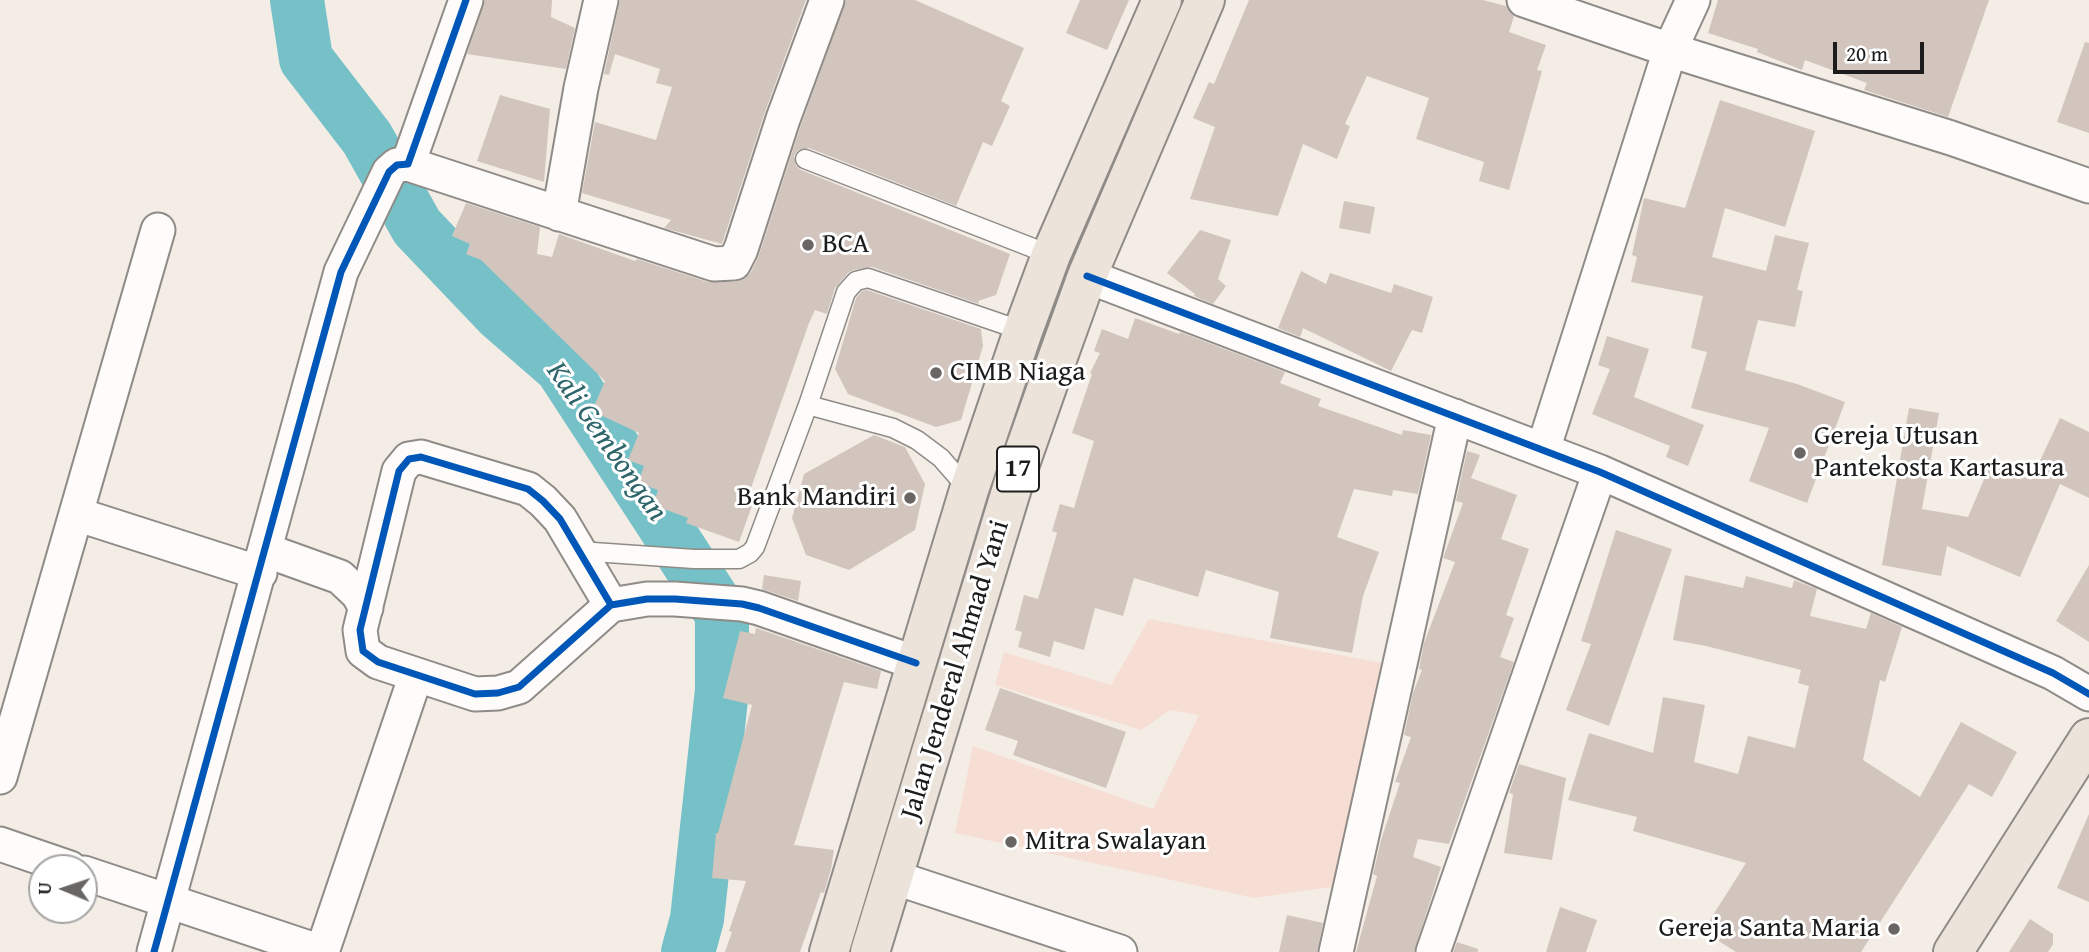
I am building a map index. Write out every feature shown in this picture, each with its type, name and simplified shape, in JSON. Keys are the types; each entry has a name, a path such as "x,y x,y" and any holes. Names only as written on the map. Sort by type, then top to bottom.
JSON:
{"main road":[{"name":"Jalan Jenderal Ahmad Yani","path":"829,952 969,490 1023,331 1051,255 1162,0"},
{"name":"Jalan Jenderal Ahmad Yani","path":"870,952 1015,478 1087,276 1205,0"},
{"path":"1954,952 2089,738"}],"street":[{"path":"154,952 341,272 354,244 399,168 466,0"},
{"path":"559,214 581,88 601,0"},
{"path":"399,168 559,214 714,264 734,263 827,0"},
{"path":"1524,0 1670,50 1951,138 2089,186"},
{"path":"1543,450 1670,50 1693,0"},
{"path":"0,777 158,230"},
{"path":"1087,276 1600,472 2053,673 2089,694"},
{"path":"1336,952 1455,416"},
{"path":"611,605 559,519 544,500 528,489 421,457 409,460 399,471 360,630 363,651 378,662 475,694 498,693 519,687 611,605 647,599 675,598 759,608 916,663"},
{"path":"1433,952 1600,472"},
{"path":"76,514 262,562 340,577 358,594 366,608"},
{"path":"98,878 321,952 416,675"},
{"path":"0,844 29,854"},
{"path":"893,877 1119,952"}],"lane":[{"path":"805,159 1051,255"},
{"path":"579,551 657,558 739,559 755,547 808,405 846,292 856,281 868,278 889,284 1023,331"},
{"path":"808,405 893,428 918,440 941,458 969,490"}],"shaded area":[{"path":"1149,619 1393,665 1338,886 1254,898 955,833 973,746 1153,809 1199,715 1170,710 1141,730 995,685 1004,652 1111,685"}],"building":[{"path":"485,0 552,0 551,17 575,28 566,69 467,54"},
{"path":"620,0 806,0 765,112 722,244 664,228 671,220 582,193 595,122 656,140 672,87 656,83 660,69 615,54 609,75 604,74"},
{"path":"846,0 915,0 1024,48 1001,101 1010,106 992,146 983,142 956,206 809,148 797,151 794,156 796,166 1010,254 996,295 978,301 979,304 872,267 848,273 835,288 827,314 815,310 809,323 744,508 753,503 739,542 686,523 688,518 653,505 658,490 638,483 644,466 628,460 639,433 592,411 605,381 481,260 466,254 470,244 452,236 466,203 540,227 537,254 552,257 559,234 635,261 637,259 708,282 735,282 744,279 751,272 759,255 801,125"},
{"path":"1080,0 1129,0 1107,50 1066,33"},
{"path":"1249,0 1483,0 1506,6 1514,16 1509,32 1546,45 1537,70 1542,71 1509,190 1479,181 1484,162 1416,139 1429,98 1367,76 1345,124 1350,126 1337,159 1303,144 1278,216 1190,199 1215,127 1193,118 1209,82 1214,84"},
{"path":"1718,0 1989,0 1948,117 1864,90 1867,83 1805,60 1802,70 1757,52 1758,49 1708,33"},
{"path":"2085,42 2089,43 2089,133 2057,122"},
{"path":"500,95 550,109 544,182 477,161"},
{"path":"1720,100 1815,131 1785,227 1725,208 1712,257 1766,271 1775,235 1809,243 1797,290 1803,291 1795,327 1758,320 1745,370 1797,384 1845,402 1807,503 1749,481 1769,428 1691,408 1707,352 1691,348 1703,296 1631,282 1637,257 1632,255 1644,198 1685,208"},
{"path":"1344,201 1375,207 1370,234 1339,228"},
{"path":"1200,230 1231,240 1218,279 1226,286 1213,304 1194,296 1195,294 1167,273"},
{"path":"1301,271 1326,284 1330,273 1391,293 1394,284 1433,297 1422,333 1412,330 1391,371 1303,328 1300,337 1278,328"},
{"path":"867,290 981,329 983,346 961,420 936,427 848,394 835,369 856,298 862,291"},
{"path":"1135,318 1285,372 1280,383 1321,399 1318,406 1402,435 1403,430 1431,435 1418,494 1393,490 1392,496 1354,489 1337,537 1379,552 1363,596 1352,653 1270,638 1279,592 1206,570 1198,597 1134,578 1123,616 1095,608 1084,650 1054,641 1050,657 1018,647 1022,632 1015,630 1024,595 1038,599 1057,533 1052,531 1060,504 1074,508 1094,441 1072,433 1092,374 1090,373 1100,353 1094,351 1102,329 1128,339"},
{"path":"1607,336 1649,349 1634,397 1704,425 1688,466 1666,457 1670,446 1592,414 1610,369 1598,365"},
{"path":"1909,408 1939,413 1922,509 1968,517 1991,463 2031,480 2060,418 2089,432 2089,498 2060,484 2020,577 1947,546 1941,576 1882,565"},
{"path":"874,435 905,447 925,484 915,530 849,570 806,555 792,518 804,474"},
{"path":"1467,451 1480,455 1471,478 1517,495 1501,539 1529,549 1506,615 1514,618 1500,657 1514,662 1449,844 1418,839 1413,857 1441,867 1414,952 1356,952 1377,876 1373,874 1381,840 1400,783 1395,782 1411,737 1404,735 1413,693 1422,670 1419,669 1424,643 1455,562 1443,558 1463,503 1456,501"},
{"path":"1616,530 1672,549 1609,726 1566,710 1591,644 1581,641"},
{"path":"2089,565 2089,642 2056,621"},
{"path":"764,575 801,581 798,601 762,589"},
{"path":"1685,575 1743,588 1746,576 1792,588 1794,580 1817,589 1810,616 1866,629 1871,613 1902,627 1885,682 1880,680 1863,760 1920,797 1961,722 2017,752 1992,797 1969,784 1861,952 1736,952 1703,931 1746,863 1633,831 1637,817 1568,800 1589,733 1653,753 1663,697 1705,705 1694,762 1738,774 1748,736 1795,748 1809,686 1798,683 1801,670 1673,640"},
{"path":"756,628 881,671 877,689 844,682 794,845 834,850 824,893 821,892 800,952 725,952 732,932 729,931 746,881 712,878 716,833 752,705 723,698 740,631 755,634"},
{"path":"1000,688 1126,732 1106,788 1013,755 1018,741 985,730"},
{"path":"1519,764 1566,778 1552,860 1504,853 1513,794 1509,793"},
{"path":"2089,814 2089,902 2057,888"},
{"path":"1560,907 1597,920 1586,952 1546,952"},
{"path":"1287,915 1323,923 1317,952 1279,952"},
{"path":"2030,919 2053,934 2053,944 2048,952 2009,952"},
{"path":"1457,942 1478,949 1478,952 1453,952"}],"waterway":[{"name":"Kali Gembongan","path":"297,0 306,59 367,138 417,227 500,314 561,367 722,614 722,690 697,919 688,952"}],"cycle path":[{"path":"154,952 341,272 389,172 397,165 408,164 466,0"},
{"path":"1087,276 1600,472 2053,673 2089,694"},
{"path":"611,605 519,687 498,693 475,694 378,662 363,651 360,630 399,471 409,459 421,457 528,489 560,519 611,605 647,599 742,604 916,663"}],"place":[{"name":"BCA","path":"808,245"},
{"name":"CIMB Niaga","path":"936,373"},
{"name":"Gereja Utusan Pantekosta Kartasura","path":"1800,453"},
{"name":"Bank Mandiri","path":"910,498"},
{"name":"Mitra Swalayan","path":"1011,842"},
{"name":"Gereja Santa Maria","path":"1894,929"}]}
